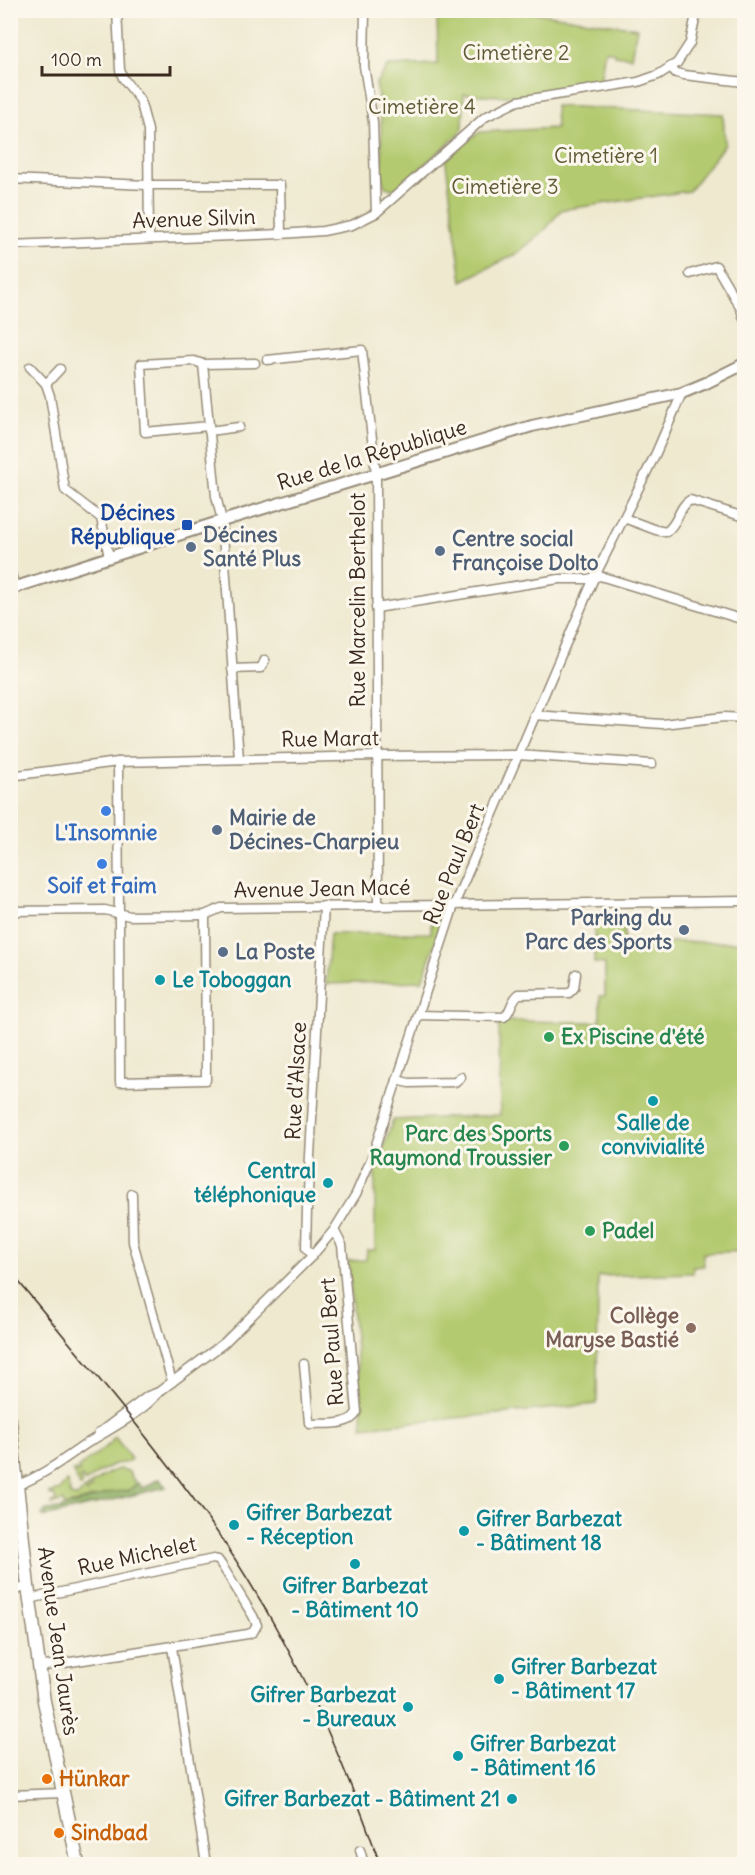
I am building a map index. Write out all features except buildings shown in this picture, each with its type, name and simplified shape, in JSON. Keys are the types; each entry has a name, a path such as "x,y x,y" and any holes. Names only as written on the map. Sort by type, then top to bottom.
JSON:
{"main road":[{"name":"Avenue Jean Jaurès","path":"10,1421 28,1592 44,1701 78,1864"}],"street":[{"path":"117,10 120,70 123,78 140,100 148,130 149,239"},
{"path":"365,10 364,66 373,122 376,213"},
{"path":"670,67 677,63 690,43 697,10"},
{"path":"670,67 684,75 744,82"},
{"name":"Avenue Silvin","path":"10,244 281,234 323,231 352,225 376,213 485,117 501,109 518,101 638,82 658,75 670,67"},
{"path":"10,179 147,185 280,185 281,234"},
{"path":"690,274 716,266 741,309 744,319"},
{"name":"Rue Marcelin Berthelot","path":"267,360 362,350 376,474 378,905"},
{"path":"239,428 145,432 141,364 194,361 203,364 255,363"},
{"path":"203,364 216,496 222,521 239,759"},
{"name":"Rue de la République","path":"13,588 532,426 682,393 743,365"},
{"path":"30,367 45,384 50,396 65,490 101,518 109,557"},
{"path":"45,384 60,369"},
{"name":"Rue Paul Bert","path":"18,1485 38,1477 91,1441 105,1427 148,1396 160,1391 224,1343 312,1256 334,1230 356,1194 372,1157 454,905 594,578 682,393"},
{"path":"624,518 666,532 672,528 683,504 690,500 744,517"},
{"path":"10,570 13,588"},
{"path":"376,608 559,579 600,576 744,620"},
{"path":"232,669 261,668 265,660"},
{"path":"534,715 662,724 724,717 744,718"},
{"name":"Rue Marat","path":"10,776 118,762 377,756 518,755 652,764"},
{"path":"118,762 120,1082 206,1080 205,915"},
{"name":"Avenue Jean Macé","path":"10,911 105,910 130,916 205,915 221,908 744,901"},
{"name":"Rue d'Alsace","path":"312,1256 306,1248 307,1209 324,906"},
{"path":"419,1015 504,1017 509,1013 512,1001 519,994 569,993 574,988 576,974"},
{"path":"397,1080 409,1083 455,1082 461,1077"},
{"path":"132,1194 134,1242 172,1382"},
{"name":"Rue Paul Bert","path":"304,1364 309,1423 344,1422 355,1417 357,1412 356,1389 342,1245 334,1230"},
{"name":"Rue Michelet","path":"10,1592 28,1592 101,1582 207,1559 218,1560 253,1616 256,1625 253,1632 172,1647"},
{"path":"39,1667 172,1647 206,1864"},
{"path":"10,1795 63,1793"},
{"path":"360,1850 364,1864"}],"green space":[{"path":"437,11 522,11 637,28 631,57 614,55 614,52 605,50 600,82 519,97 464,94 463,129 396,190 385,187 382,178 381,121 376,83 388,66 438,64"},
{"path":"555,106 723,114 725,144 689,191 561,210 545,230 516,254 462,281 445,156 480,132 556,128"},
{"path":"431,911 438,913 442,923 422,981 326,984 330,934 431,933"},
{"name":"Parc des Sports Raymond Troussier","path":"602,914 602,918 624,918 624,942 744,942 744,1251 703,1253 704,1266 693,1267 693,1273 598,1276 597,1404 363,1427 348,1261 366,1260 367,1250 375,1250 375,1172 393,1120 500,1115 499,1021 600,1022 600,996 605,996 605,964 594,963 595,915"},
{"path":"115,1437 131,1459 109,1467 85,1482 82,1477 80,1478 82,1484 80,1487 73,1471 80,1472 78,1468 111,1443"},
{"path":"120,1469 128,1471 137,1485 123,1492 72,1504 64,1505 63,1501 51,1505 56,1502 54,1495 49,1496 49,1493 53,1494 54,1491 58,1491 67,1481 71,1496 77,1497 85,1489 87,1493 89,1486 90,1490 92,1489 91,1484 112,1471"},
{"path":"159,1479 166,1487 44,1517 42,1515 46,1510 59,1509 112,1492 128,1491 138,1483 143,1488"}],"tram line":[{"path":"10,1271 159,1453 233,1556 259,1598 305,1684 346,1773 380,1864"}],"place":[{"name":"Décines République","path":"187,525"},
{"name":"Décines Santé Plus","path":"191,547"},
{"name":"Centre social Françoise Dolto","path":"440,551"},
{"name":"L'Insomnie","path":"106,811"},
{"name":"Mairie de Décines-Charpieu","path":"217,830"},
{"name":"Soif et Faim","path":"102,864"},
{"name":"Parking du Parc des Sports","path":"684,930"},
{"name":"La Poste","path":"223,952"},
{"name":"Le Toboggan","path":"160,980"},
{"name":"Ex Piscine d'été","path":"549,1037"},
{"name":"Salle de convivialité","path":"653,1101"},
{"name":"Parc des Sports Raymond Troussier","path":"564,1146"},
{"name":"Central téléphonique","path":"328,1183"},
{"name":"Padel","path":"590,1231"},
{"name":"Collège Maryse Bastié","path":"691,1328"},
{"name":"Gifrer Barbezat - Réception","path":"234,1525"},
{"name":"Gifrer Barbezat - Bâtiment 18","path":"464,1531"},
{"name":"Gifrer Barbezat - Bâtiment 10","path":"355,1564"},
{"name":"Gifrer Barbezat - Bâtiment 17","path":"499,1679"},
{"name":"Gifrer Barbezat - Bureaux","path":"408,1707"},
{"name":"Gifrer Barbezat - Bâtiment 16","path":"458,1756"},
{"name":"Hünkar","path":"47,1779"},
{"name":"Gifrer Barbezat - Bâtiment 21","path":"512,1799"},
{"name":"Sindbad","path":"59,1833"}],"park label":[{"name":"Cimetière 2","path":"516,53"},
{"name":"Cimetière 4","path":"422,107"},
{"name":"Cimetière 1","path":"606,156"},
{"name":"Cimetière 3","path":"505,187"}]}
